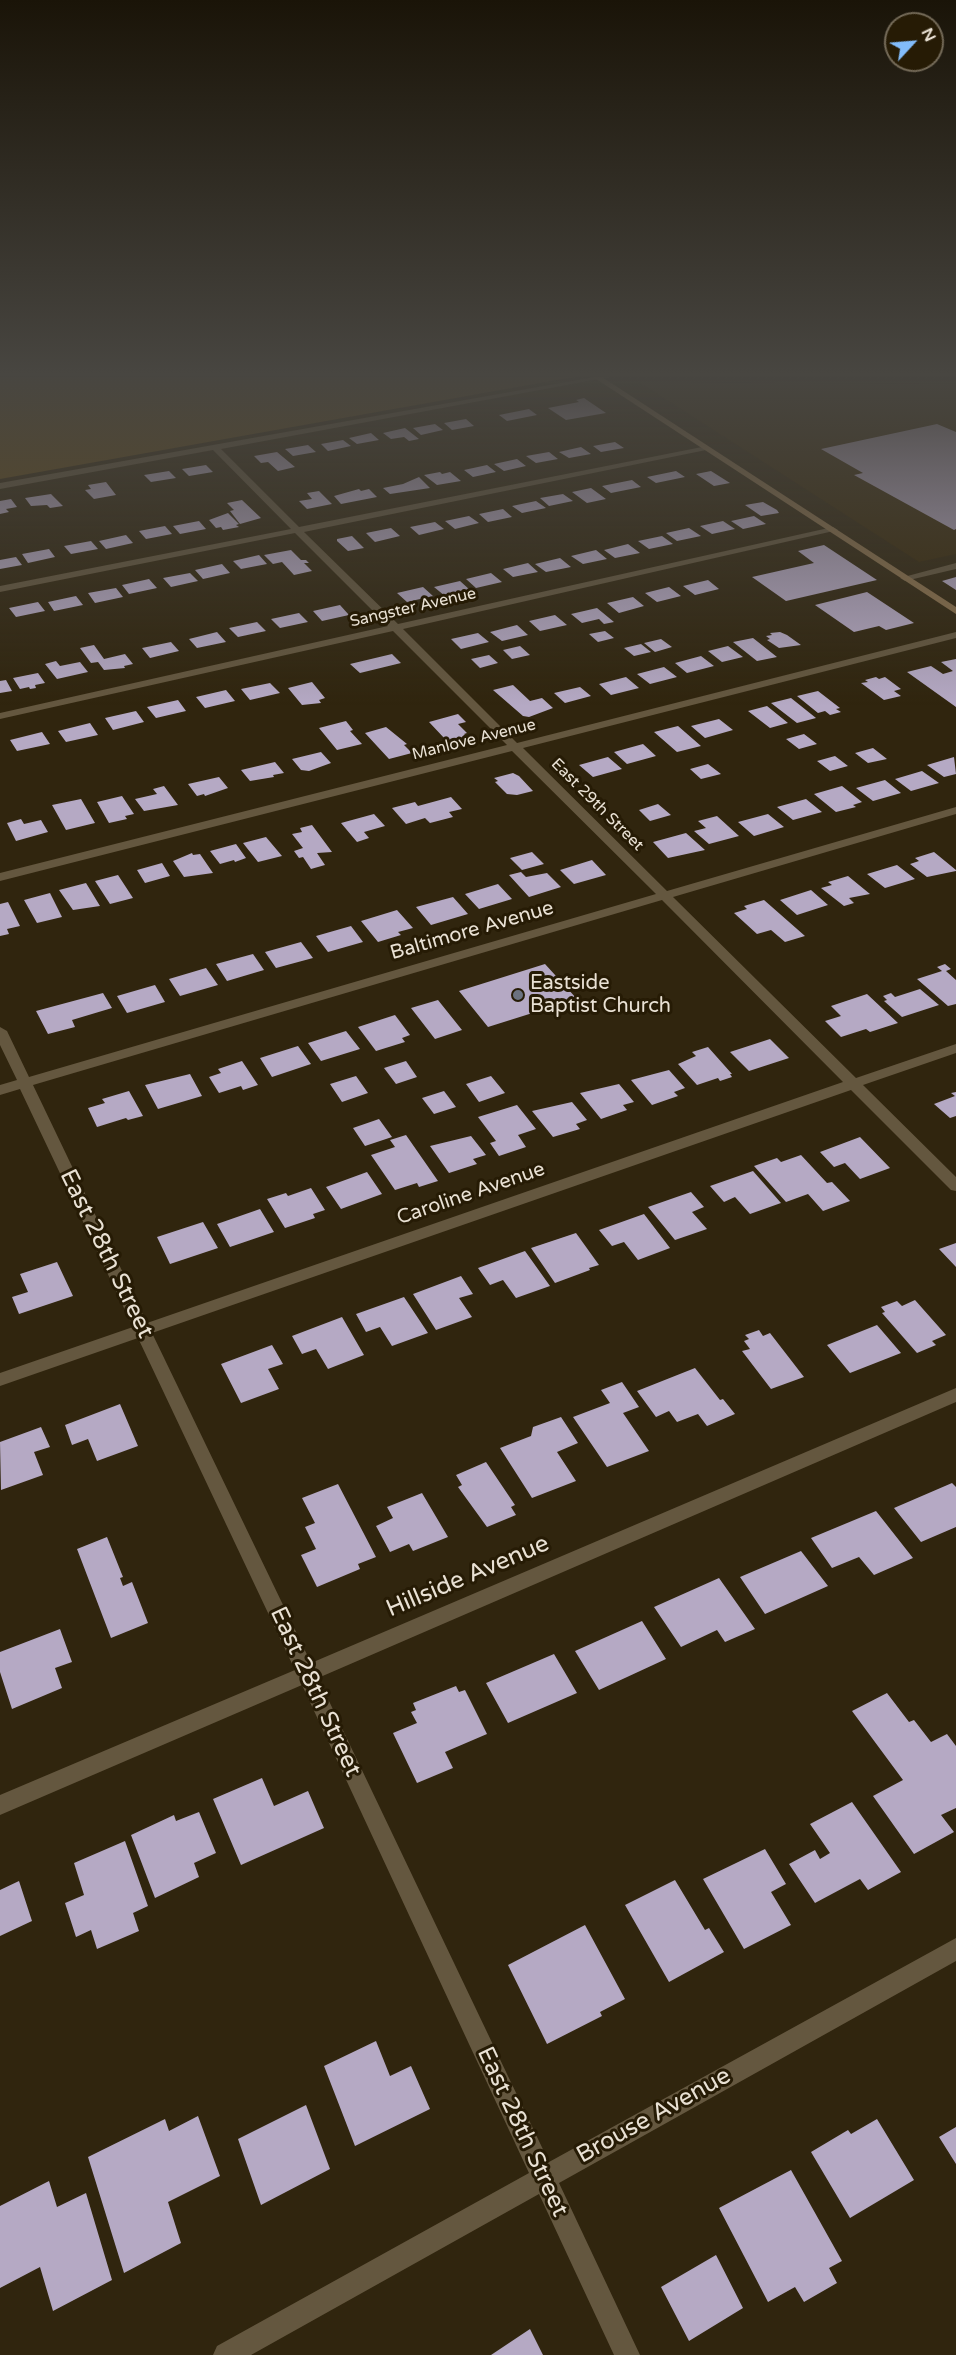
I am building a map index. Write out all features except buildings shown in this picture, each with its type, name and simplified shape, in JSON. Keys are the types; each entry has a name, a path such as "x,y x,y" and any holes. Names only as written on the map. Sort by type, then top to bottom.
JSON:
{"main road":[{"path":"767,487 956,611"}],"street":[{"name":"East 29th Street","path":"254,487 956,1186"},
{"path":"0,589 513,487"},
{"name":"Sangster Avenue","path":"0,716 833,530"},
{"path":"905,578 956,566"},
{"name":"Manlove Avenue","path":"0,877 956,635"},
{"name":"Baltimore Avenue","path":"0,1090 956,810"},
{"name":"East 28th Street","path":"0,1031 627,2355"},
{"name":"Caroline Avenue","path":"0,1380 956,1048"},
{"name":"Hillside Avenue","path":"0,1805 956,1395"},
{"name":"Brouse Avenue","path":"226,2355 956,1949"}],"shaded area":[{"path":"802,487 956,487 956,554 919,562"}],"place":[{"name":"Eastside Baptist Church","path":"518,995"}]}
